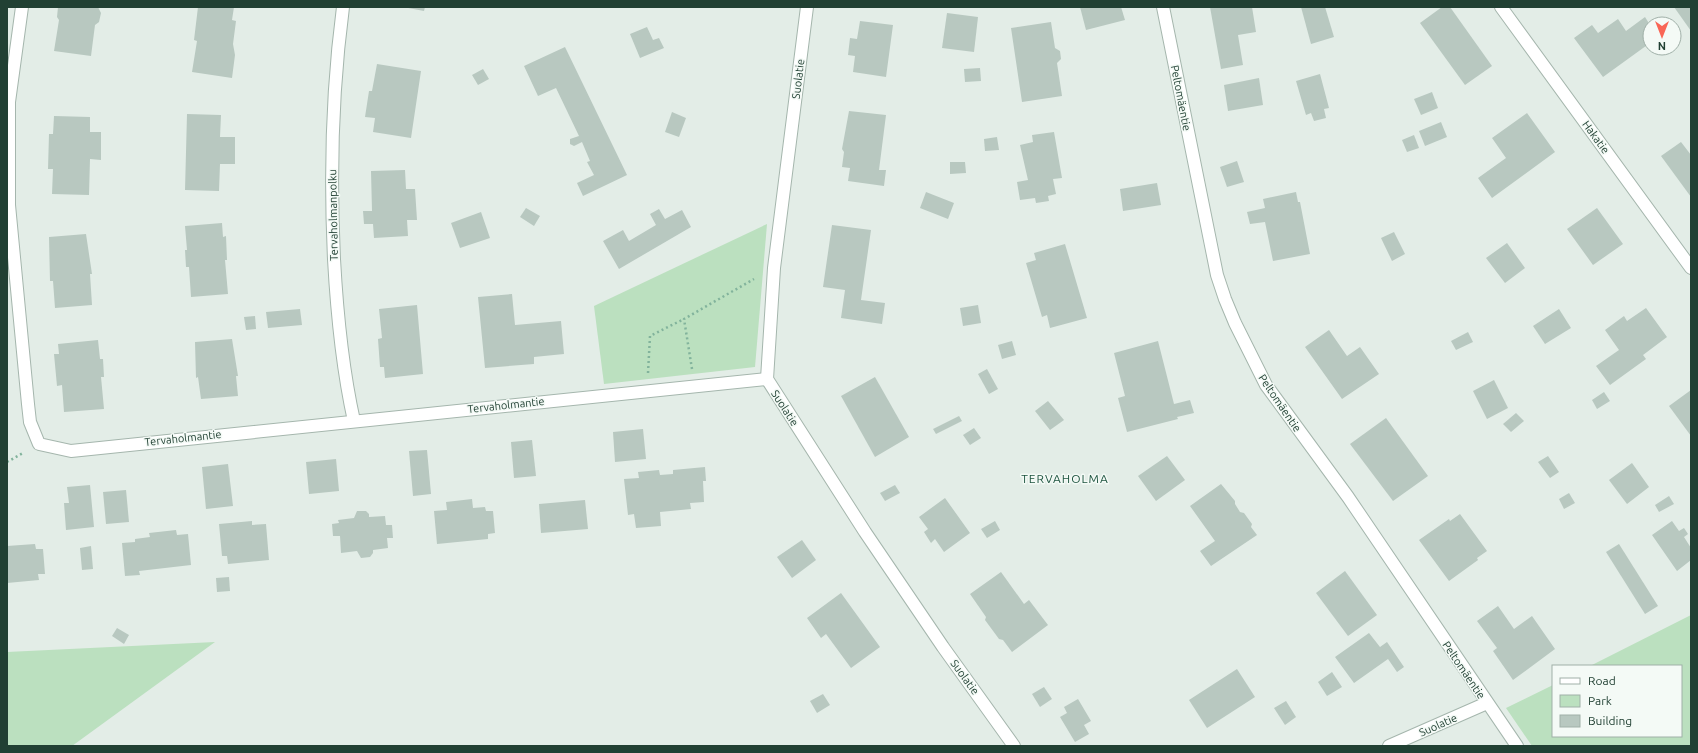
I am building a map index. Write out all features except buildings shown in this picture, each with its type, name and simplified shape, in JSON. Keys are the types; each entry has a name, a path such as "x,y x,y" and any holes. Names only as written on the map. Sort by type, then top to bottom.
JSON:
{"street":[{"name":"Tervaholmantie","path":"22,7 9,102 10,205 28,410 30,422 39,444 71,451 767,379"},
{"name":"Tervaholmanpolku","path":"343,7 339,36 332,147 332,220 338,325 345,382 354,421"},
{"name":"Suolatie","path":"807,7 774,268 767,379 874,545 943,648 1014,746"},
{"name":"Peltomäentie","path":"1163,7 1217,275 1235,322 1266,385 1348,497 1517,746"},
{"name":"Hakatie","path":"1501,7 1691,268"},
{"name":"Suolatie","path":"1389,746 1487,703"}],"path":[{"path":"647,391 650,336 684,319 774,268"},
{"path":"684,319 695,386"}],"green space":[{"path":"767,224 755,367 604,384 594,306"},
{"path":"1691,615 1691,746 1532,746 1506,708 1552,685 1552,737 1682,737 1682,665 1592,665"},
{"path":"215,642 72,746 7,746 7,652"}],"district":[{"name":"TERVAHOLMA","path":"1065,479"}]}
